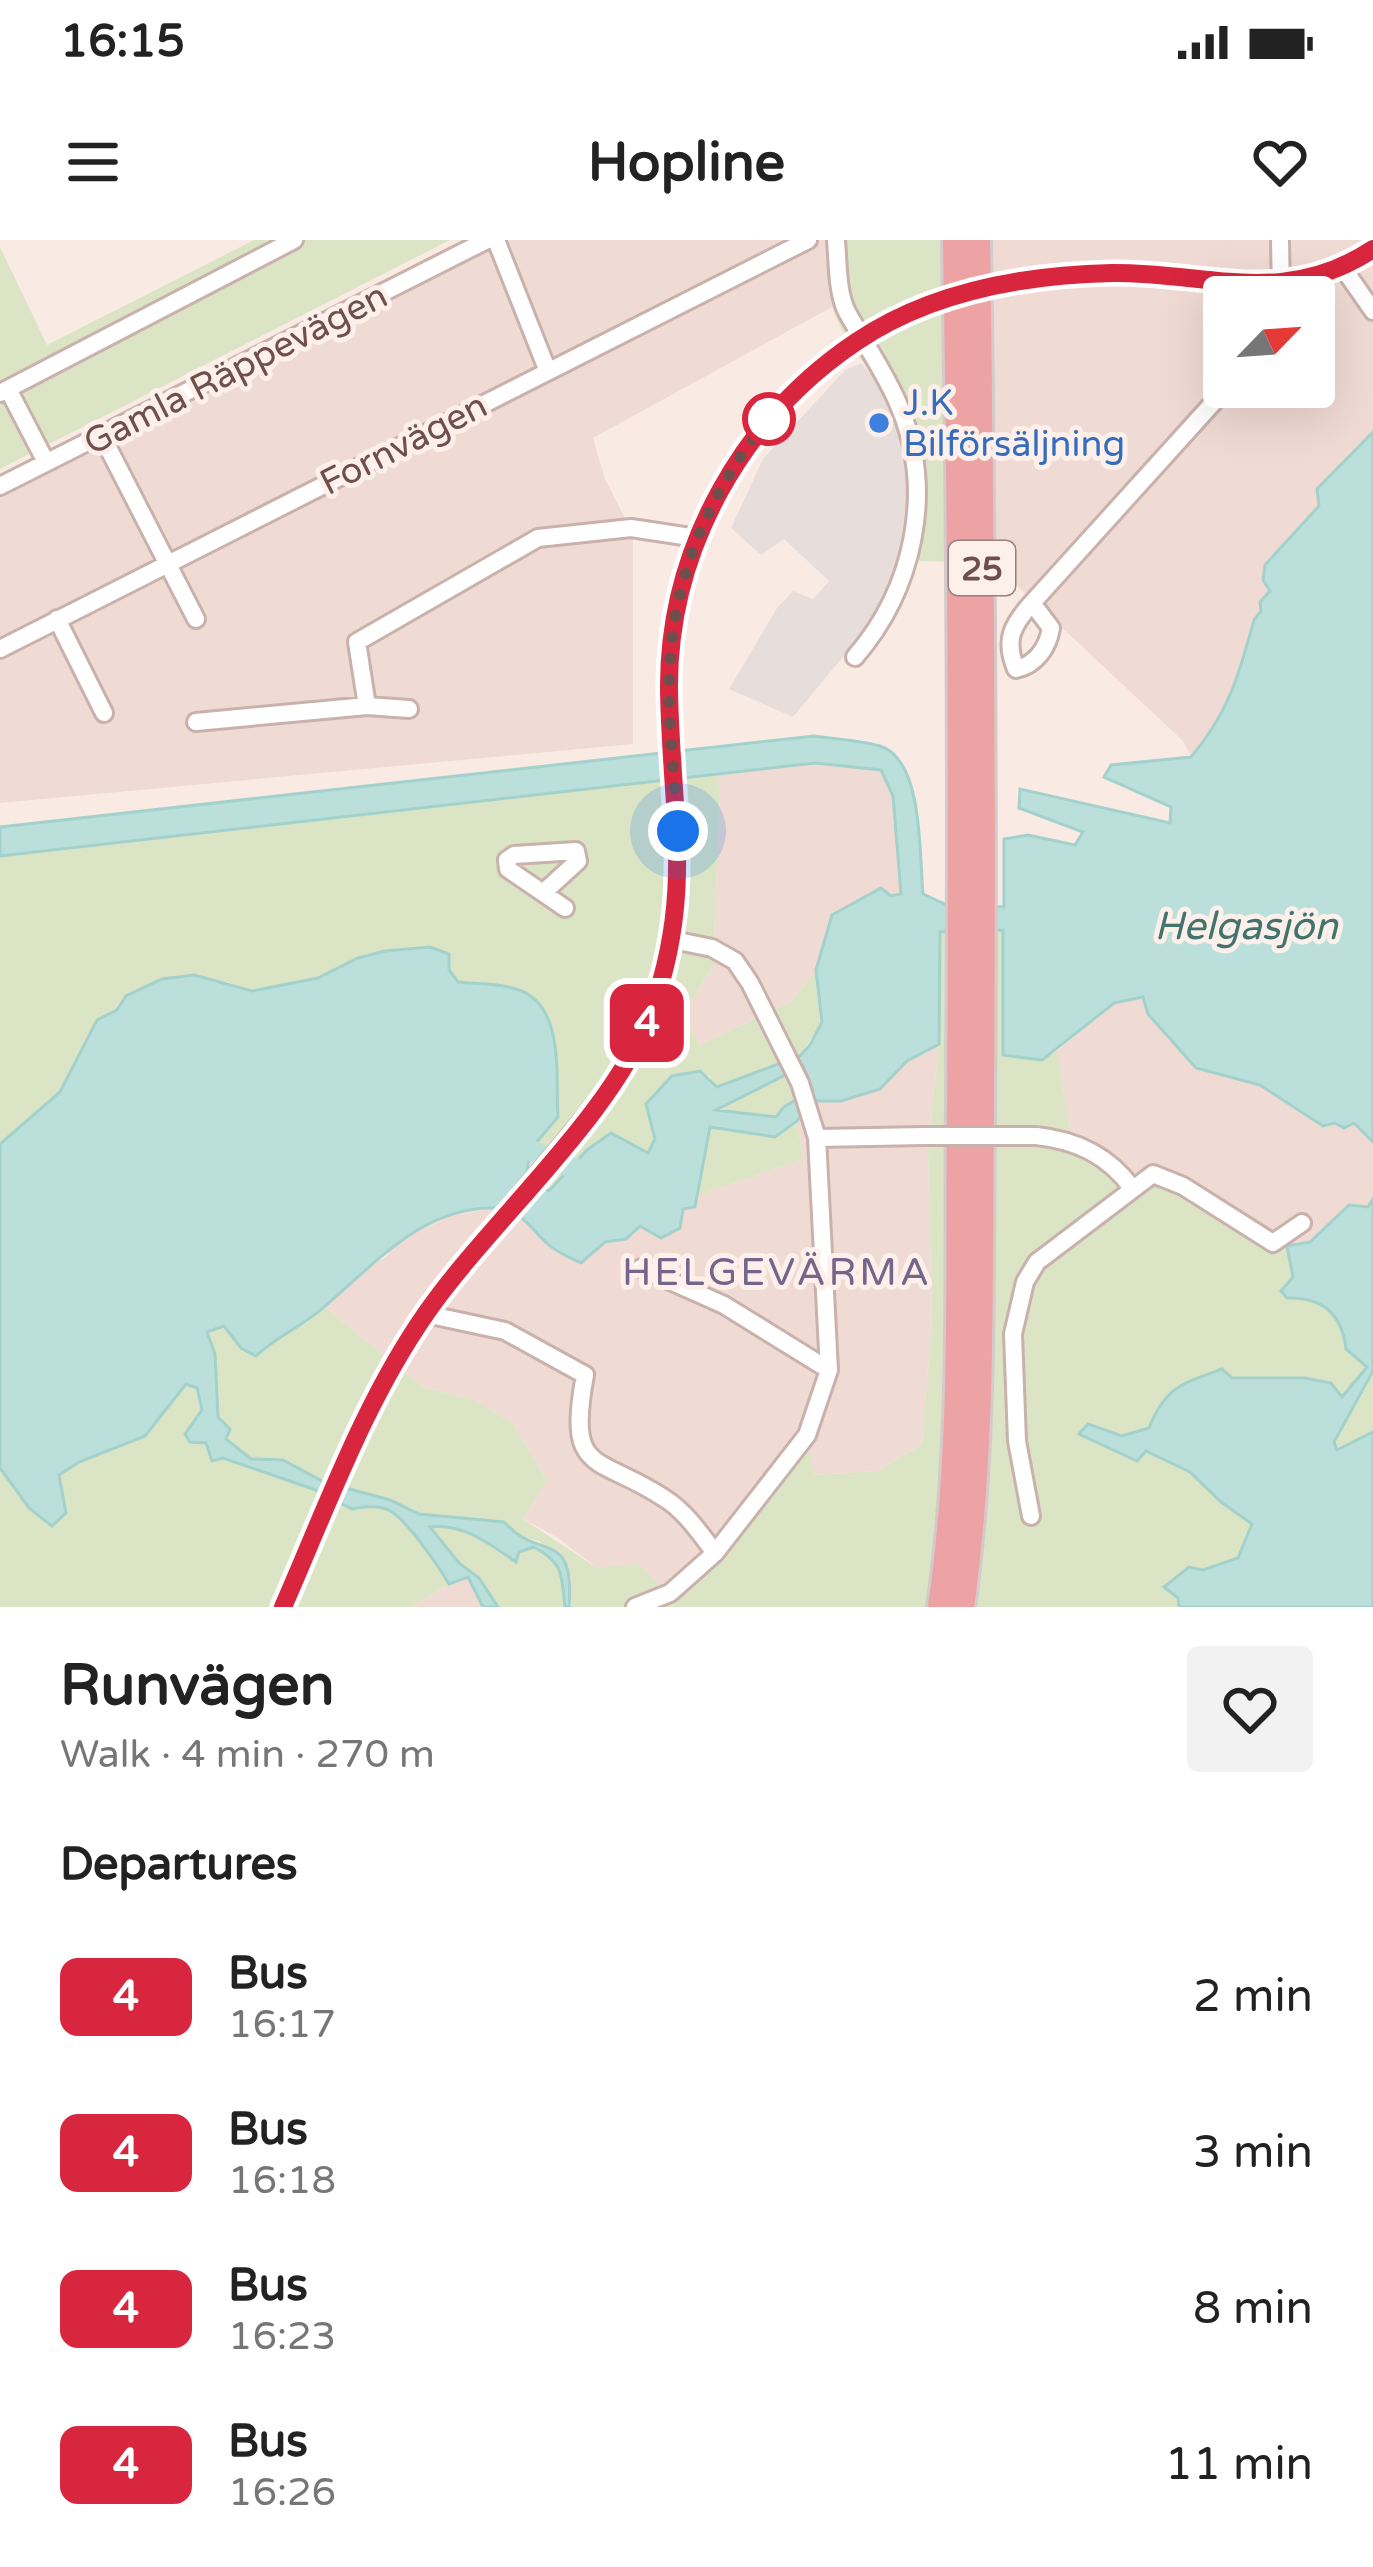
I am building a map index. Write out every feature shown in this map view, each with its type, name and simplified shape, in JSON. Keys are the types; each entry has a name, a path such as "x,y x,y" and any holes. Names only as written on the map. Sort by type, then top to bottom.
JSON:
{"highway":[{"name":"25","path":"955,240 972,898"},
{"name":"25","path":"964,1607 977,1410 972,898 978,240"},
{"name":"25","path":"940,1607 951,1505 972,941"}],"street":[{"path":"4,391 294,240"},
{"path":"491,240 548,370"},
{"name":"Gamla Räppevägen","path":"0,486 491,240"},
{"name":"Fornvägen","path":"0,649 808,240"},
{"path":"836,240 847,312 901,410 918,489 911,551 895,600 855,657"},
{"path":"1280,240 1281,276"},
{"path":"1319,276 1373,249"},
{"path":"1346,266 1373,300"},
{"path":"1346,266 1373,311"},
{"path":"989,286 1114,273 1203,280"},
{"path":"284,1607 378,1392 425,1314 597,1104 640,1040 673,940 679,877 669,678 674,624 698,538 728,475 759,431 818,370 860,339 936,302"},
{"name":"Gamla Räppevägen","path":"4,391 46,462"},
{"path":"1032,603 1209,408"},
{"path":"103,436 196,619"},
{"path":"367,706 357,642 538,538 632,528 698,538"},
{"path":"57,620 104,712"},
{"path":"196,722 367,706 409,709"},
{"path":"544,892 565,908"},
{"path":"635,1607 670,1593 715,1553 807,1435 829,1370 817,1138 800,1083 735,961 712,948 673,940"},
{"path":"817,1138 1036,1136 1072,1140 1107,1161 1132,1188"},
{"path":"1031,1516 1017,1441 1013,1334 1025,1282 1037,1262 1153,1174 1183,1186 1274,1243 1302,1223"},
{"path":"640,1268 724,1306 829,1370"},
{"path":"425,1314 505,1331 585,1375 578,1415 582,1443 596,1463 664,1498 690,1520 715,1553"}],"shaded area":[{"path":"465,240 827,240 832,307 593,438 605,479 633,534 633,744 0,803 0,477"},
{"path":"991,240 1373,240 1373,432 1317,489 1319,505 1276,552 1270,590 1260,602 1262,611 1254,620 1233,696 1213,731 1191,757 1183,741 994,564"},
{"path":"861,363 897,417 908,464 908,518 899,560 881,604 793,717 729,689 777,608 793,591 813,599 829,581 784,539 761,555 731,528 763,459 845,370"},
{"path":"815,763 881,770 893,796 901,895 832,915 816,970 792,1001 700,1045 682,1017 713,966 717,775"},
{"path":"1143,996 1196,1068 1260,1085 1323,1126 1354,1123 1373,1142 1369,1207 1348,1205 1310,1242 1273,1243 1132,1188 1072,1140 1057,1051 1114,1003"},
{"path":"939,1044 928,1149 932,1318 922,1444 877,1471 813,1475 807,1437 670,1593 597,1568 523,1519 547,1481 513,1423 474,1400 423,1387 325,1307 350,1281 388,1255 394,1243 451,1216 500,1207 524,1218 550,1247 626,1239 640,1225 695,1207 696,1196 803,1159 797,1121 814,1101 841,1101 880,1089 907,1061"},
{"path":"468,1576 483,1607 411,1607 449,1584"}],"green space":[{"path":"254,240 450,240 0,469 0,247 47,345"},
{"path":"827,240 991,240 994,564 899,560 907,489 903,443 888,400 835,316"},
{"path":"717,775 713,966 682,1017 700,1045 792,1001 816,970 822,1022 800,1056 716,1087 709,1075 653,1127 655,1140 648,1153 610,1133 548,1192 526,1179 556,1075 552,1034 515,988 458,982 429,947 358,958 318,978 279,987 252,991 227,982 117,1010 97,1020 60,1092 0,1144 0,856"},
{"path":"1003,929 1003,1055 1041,1060 1057,1051 1072,1140 1132,1187 1153,1174 1273,1243 1287,1246 1294,1277 1282,1291 1287,1298 1316,1303 1326,1310 1367,1367 1342,1397 1330,1383 1305,1378 1231,1378 1156,1410 1150,1428 1122,1436 1089,1424 1190,1472 1252,1524 1238,1558 1165,1587 1178,1598 1179,1607 569,1607 571,1578 539,1541 419,1514 390,1500 324,1482 284,1460 251,1459 233,1448 218,1418 215,1354 206,1332 224,1325 241,1348 256,1356 275,1338 325,1307 423,1387 474,1400 513,1423 547,1481 523,1519 597,1568 638,1564 670,1593 807,1435 814,1475 877,1471 922,1444 932,1318 928,1149 939,1044 939,932"},
{"path":"803,1066 814,1090 776,1117 714,1110"},
{"path":"797,1121 803,1159 696,1196 709,1126 774,1137"},
{"path":"1373,1371 1373,1432 1337,1451 1337,1432"},
{"path":"185,1384 197,1388 206,1443 222,1457 313,1489 352,1509 392,1512 449,1584 411,1607 0,1607 0,1469 29,1508 66,1512 59,1476 79,1462 145,1436"},
{"path":"429,1527 477,1536 515,1561 519,1552 534,1547 544,1553 560,1571 564,1607 498,1607 479,1578 459,1563"}],"water":[{"name":"Helgasjön","path":"1373,432 1373,1142 1354,1123 1344,1128 1335,1123 1323,1126 1260,1085 1196,1068 1148,1014 1143,997 1114,1003 1042,1060 1003,1055 1003,930 940,932 939,1044 907,1061 880,1089 841,1101 814,1101 775,1137 710,1127 695,1207 683,1209 680,1228 661,1238 640,1226 626,1239 605,1242 581,1263 553,1248 513,1212 470,1210 446,1216 401,1241 316,1314 256,1356 241,1348 224,1326 207,1332 215,1354 218,1417 230,1429 226,1439 251,1459 283,1460 324,1482 390,1500 419,1514 504,1522 517,1534 560,1555 569,1582 569,1607 565,1607 556,1565 534,1547 519,1552 516,1562 465,1532 430,1527 459,1563 479,1578 498,1607 483,1607 468,1577 449,1584 414,1535 388,1510 352,1509 313,1489 223,1458 212,1461 206,1443 190,1442 185,1434 202,1410 197,1388 186,1384 145,1436 59,1475 66,1513 52,1526 29,1508 0,1468 0,1144 60,1092 97,1020 117,1010 126,996 162,979 194,975 252,991 318,978 385,951 430,947 449,954 449,970 458,982 516,989 532,997 550,1025 557,1062 558,1117 530,1150 526,1179 549,1191 587,1150 611,1133 648,1153 655,1139 646,1104 672,1076 700,1071 717,1087 800,1056 822,1022 816,970 832,915 881,888 891,896 901,894 893,796 881,770 815,763 0,856 0,827 814,736 880,746 905,770 916,811 923,894 945,904 1004,907 1004,839 1028,835 1075,845 1083,832 1019,808 1020,789 1170,823 1171,807 1104,777 1111,765 1191,757 1204,740 1231,692 1261,611 1260,602 1270,591 1263,580 1265,565 1319,506 1317,489","holes":["803,1066 813,1090 776,1117 716,1110"]},
{"path":"1373,1199 1373,1371 1334,1442 1337,1450 1373,1432 1373,1607 1179,1607 1178,1598 1164,1587 1189,1567 1203,1570 1238,1558 1252,1524 1190,1472 1146,1451 1137,1461 1079,1434 1088,1424 1122,1436 1149,1428 1162,1403 1177,1388 1222,1369 1232,1378 1305,1378 1331,1383 1342,1397 1367,1367 1346,1349 1340,1326 1328,1310 1310,1300 1287,1298 1281,1291 1293,1277 1287,1246 1310,1242 1349,1205 1368,1207"}],"waterway":[{"path":"505,1140 593,1176"}],"bus line":[{"name":"4","path":"283,1607 364,1422 401,1352 454,1276 597,1104 640,1040 652,1011 678,910 669,691 676,612 692,554 717,494 759,431 818,370 860,339 916,310 989,286 1114,273 1250,286 1343,268 1373,249"}],"place":[{"name":"J.K Bilförsäljning","path":"879,423"}],"district":[{"name":"HELGEVÄRMA","path":"777,1271"}],"route":[{"path":"678,831 669,691 676,612 692,554 717,494 769,419"}]}
